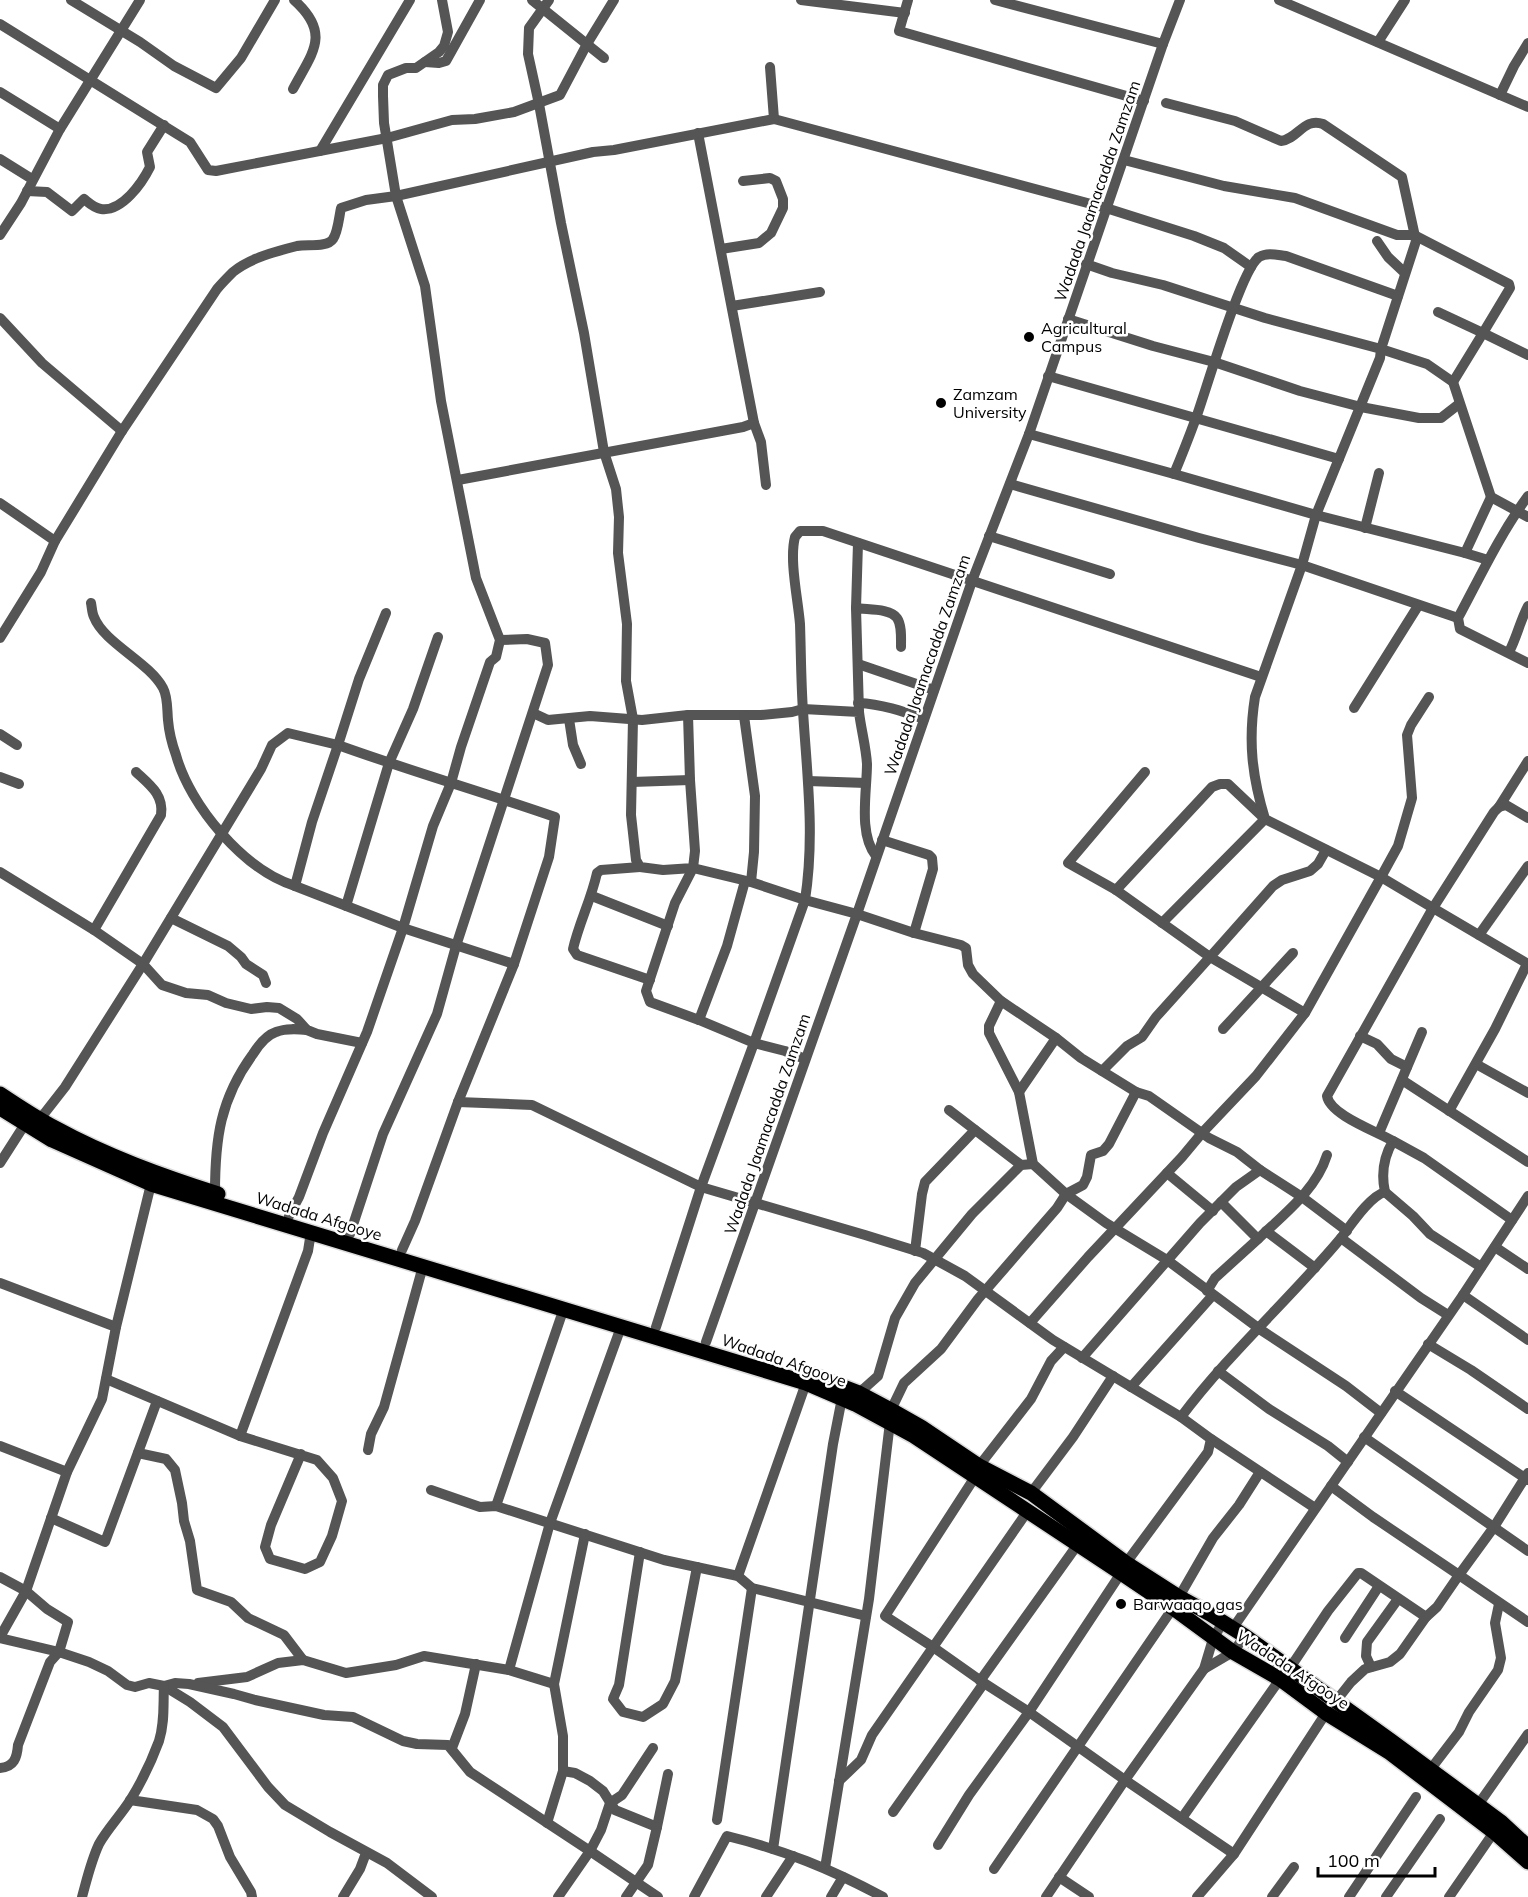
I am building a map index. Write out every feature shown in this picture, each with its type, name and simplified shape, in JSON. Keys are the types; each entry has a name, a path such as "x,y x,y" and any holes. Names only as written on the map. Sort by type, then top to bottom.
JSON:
{"highway":[{"name":"Wadada Afgooye","path":"0,1094 52,1140 151,1184 806,1383 891,1416"},
{"name":"Wadada Afgooye","path":"0,1108 151,1171 215,1193 706,1342 809,1374 859,1393 977,1472 1028,1512 1078,1544 1124,1568"},
{"name":"Wadada Afgooye","path":"977,1472 1031,1493 1124,1568 1176,1603 1234,1629 1285,1673 1494,1833 1528,1863"},
{"name":"Wadada Afgooye","path":"1176,1603 1213,1639 1233,1652 1285,1673"},
{"name":"Wadada Afgooye","path":"1331,1707 1430,1770 1501,1822 1528,1847"}],"street":[{"path":"71,0 174,66 216,88 241,58 275,0"},
{"path":"0,235 27,191 60,129 140,0"},
{"path":"293,89 314,53 316,37 311,21 294,0"},
{"path":"320,151 410,0"},
{"path":"290,1216 362,1043 403,928 433,826 450,783 490,662 496,657 500,640 476,578 441,401 424,286 396,196 383,96 385,79 388,75 406,68 416,68 440,52 447,39 442,0"},
{"path":"425,62 446,61 480,0"},
{"path":"532,0 546,4 604,58"},
{"path":"0,24 190,142 208,170 216,171 387,138 452,120 514,112 560,95 614,0"},
{"path":"801,0 905,13"},
{"path":"908,0 899,31 1144,101"},
{"path":"995,0 1163,44"},
{"name":"Wadada Jaamacadda Zamzam","path":"706,1342 972,581 1029,434 1086,264 1180,0"},
{"path":"1279,0 1528,107"},
{"path":"1378,42 1405,0"},
{"path":"546,4 529,27 528,54 584,333 604,452 616,489 620,517 618,553 627,624 626,681 633,719 631,815 636,860 640,867"},
{"path":"1500,95 1528,43"},
{"path":"770,67 774,119"},
{"path":"0,92 60,129"},
{"path":"1166,103 1235,121 1281,141 1287,140 1304,125 1317,122 1323,124 1402,177 1416,241 1380,358 1316,515 1302,565 1254,697 1251,719 1251,754 1256,789 1265,819"},
{"path":"0,638 41,572 55,541 122,431 217,289 242,266 286,249 330,242 335,233 340,208 366,200 396,196 592,152 614,150 774,119 1106,208 1224,248 1251,267"},
{"path":"27,191 47,192 72,211 84,199 99,209 108,209 130,197 134,192 150,167 147,152 164,125"},
{"path":"698,133 754,423 762,442 766,485"},
{"path":"0,159 32,179"},
{"path":"1124,160 1224,186 1295,198 1397,235 1414,236 1509,284 1510,288 1453,382"},
{"path":"721,249 759,243 771,233 783,208 783,199 776,180 770,178 743,181"},
{"path":"1377,241 1388,257 1406,273"},
{"path":"1174,474 1196,419 1233,307 1251,267 1258,258 1267,254 1286,256 1398,296"},
{"path":"1086,264 1427,364 1453,382 1491,497 1528,517"},
{"path":"732,306 820,291"},
{"path":"1438,312 1528,355"},
{"path":"0,318 42,363 122,431"},
{"path":"1068,319 1153,346 1214,362 1300,391 1361,407 1419,418 1441,418 1459,404"},
{"path":"1048,376 1339,459"},
{"path":"458,480 743,427 754,423"},
{"path":"1029,434 1316,515 1488,560"},
{"path":"1365,528 1379,473"},
{"path":"1010,484 1302,565 1458,618"},
{"path":"1528,496 1488,560 1458,618 1460,629 1528,663"},
{"path":"1465,553 1491,497"},
{"path":"0,502 55,541"},
{"path":"656,1327 701,1187 805,900 810,867 811,826 800,621 794,572 795,537 800,531 823,531 1261,677"},
{"path":"989,536 1110,574"},
{"path":"858,543 856,608 859,708 867,762 865,812 868,841 876,856"},
{"path":"91,603 94,618 105,632 165,690 168,723 182,776 221,835 257,867 274,878 403,928 514,964"},
{"path":"1354,708 1418,606"},
{"path":"1509,652 1528,606"},
{"path":"856,608 889,612 897,618 900,626 901,647"},
{"path":"295,886 312,822 359,680 386,613"},
{"path":"346,906 389,763 412,709 438,637"},
{"path":"350,1234 383,1134 437,1014 456,946 548,665 545,643 527,639 500,640"},
{"path":"858,664 934,690"},
{"path":"1030,1323 1256,1076 1305,1013 1398,846 1412,798 1407,735 1429,697"},
{"path":"533,713 548,720 590,717 642,720 688,716 744,716 803,709 859,708 875,704 891,707 924,719"},
{"path":"688,716 695,851 693,868 675,903 646,991 650,1002 754,1043 805,1059"},
{"path":"699,1020 748,882 754,852 755,796 744,716"},
{"path":"569,719 573,745 581,764"},
{"path":"0,1163 32,1122 64,1087 143,964 275,743 288,733 338,745 555,817 549,857 514,964 458,1102 415,1221 402,1250"},
{"path":"0,734 17,745"},
{"path":"1512,1220 1424,1158 1338,1113 1328,1102 1327,1096 1433,908 1528,761"},
{"path":"94,930 161,815 160,799 136,772"},
{"path":"1145,772 1068,863 1116,890 1210,957 1305,1013"},
{"path":"0,777 19,784"},
{"path":"632,782 690,780"},
{"path":"808,781 866,783"},
{"path":"1116,890 1212,787 1228,784 1265,819 1381,877 1528,964 1449,1111"},
{"path":"1499,807 1506,805 1528,818"},
{"path":"1162,923 1265,819"},
{"path":"882,840 929,855 932,858 933,869 914,933"},
{"path":"1102,1071 1127,1046 1142,1037 1156,1017 1274,886 1282,880 1310,871 1318,864 1326,850"},
{"path":"1479,935 1528,866"},
{"path":"650,980 578,955 573,949 576,935 592,896 597,873 601,870 640,867 663,870 693,868 857,914 914,933 946,939 966,948 968,965 973,974 1001,1001 1081,1058 1136,1092 1149,1096 1302,1197 1421,1298 1448,1316"},
{"path":"0,872 94,930 143,964 162,985 186,993 208,995 251,1010 267,1007 279,1008 297,1019 308,1030"},
{"path":"592,896 668,926"},
{"path":"171,918 228,946 246,964 263,975 266,983"},
{"path":"1223,1029 1293,953"},
{"path":"1001,1001 989,1026 989,1033 1019,1092 1033,1164 1066,1194 1167,1260 1258,1328 1346,1386 1381,1413"},
{"path":"215,1193 215,1152 219,1125 241,1070 257,1048 273,1032 291,1029 308,1030 332,1038 362,1043"},
{"path":"1379,1133 1422,1032"},
{"path":"1360,1036 1377,1044 1391,1059 1407,1067"},
{"path":"1019,1092 1056,1038"},
{"path":"1476,1064 1527,1090"},
{"path":"1402,1080 1528,1162"},
{"path":"825,1868 866,1616 891,1416 904,1383 940,1349 985,1291 1057,1208 1066,1194 1083,1185 1087,1177 1091,1155 1103,1151 1109,1143 1136,1092"},
{"path":"458,1102 532,1105 701,1187 915,1251 934,1259 965,1276 1064,1347 1181,1417 1315,1508"},
{"path":"949,1110 1021,1165"},
{"path":"915,1251 925,1182 975,1130"},
{"path":"1393,1142 1382,1169 1385,1192 1430,1234 1481,1267"},
{"path":"1131,1387 1210,1293 1215,1278 1302,1197 1323,1170 1327,1155"},
{"path":"859,1393 878,1376 895,1318 915,1283 972,1214 1021,1165 1033,1164"},
{"path":"1082,1358 1212,1211 1236,1187 1260,1170"},
{"path":"1167,1173 1212,1211"},
{"path":"151,1184 116,1327 102,1399 66,1472 26,1591 0,1638 59,1652 88,1662 135,1688 149,1683 164,1686 223,1727 268,1787 285,1805 387,1863 432,1897"},
{"path":"1181,1417 1218,1371 1315,1268 1363,1210 1380,1193 1385,1192"},
{"path":"1046,1897 1204,1669 1213,1639 1234,1629 1347,1461 1463,1295 1528,1196"},
{"path":"1221,1202 1262,1235 1315,1268"},
{"path":"240,1436 308,1251 311,1232"},
{"path":"1495,1246 1528,1269"},
{"path":"368,1450 371,1434 384,1407 423,1266"},
{"path":"0,1283 116,1327"},
{"path":"1463,1295 1528,1340"},
{"path":"496,1506 564,1308"},
{"path":"509,1670 550,1523 621,1327"},
{"path":"1428,1344 1528,1409"},
{"path":"1064,1347 1051,1361 1031,1399 977,1472 885,1616 1029,1712 1234,1854"},
{"path":"1218,1371 1269,1409 1320,1440 1347,1461"},
{"path":"1031,1493 1073,1437 1113,1376"},
{"path":"106,1379 240,1436 302,1454 317,1460 333,1478 342,1501 333,1536 320,1562 305,1569 270,1559 265,1547 271,1525 302,1454"},
{"path":"738,1576 806,1383"},
{"path":"1197,1897 1234,1854 1331,1707 1365,1669 1390,1662 1400,1654 1426,1617 1437,1607 1527,1477 1450,1429 1395,1391"},
{"path":"773,1849 833,1444 842,1398"},
{"path":"51,1518 105,1542 157,1401"},
{"path":"1364,1437 1528,1551"},
{"path":"938,1845 1124,1568 1208,1452 1211,1439"},
{"path":"0,1446 66,1472"},
{"path":"138,1453 166,1459 175,1470 184,1521 190,1540 197,1590 231,1602 248,1618 284,1635 303,1660"},
{"path":"994,1869 1176,1603 1213,1538 1239,1505 1260,1472"},
{"path":"1330,1486 1528,1622"},
{"path":"431,1490 480,1507 496,1506 664,1560 738,1576 752,1588 866,1616"},
{"path":"839,1781 861,1760 872,1735 1028,1512"},
{"path":"547,1822 563,1771 563,1736 554,1684 585,1534"},
{"path":"893,1812 1078,1544"},
{"path":"640,1552 619,1684 613,1699 623,1712 643,1717 663,1704 675,1681 697,1567"},
{"path":"1182,1818 1328,1611 1358,1573 1426,1617"},
{"path":"0,1578 26,1591 47,1609 68,1622 59,1652 50,1662 18,1745 14,1763 9,1767 0,1768"},
{"path":"1345,1638 1379,1586"},
{"path":"717,1820 752,1588"},
{"path":"1371,1667 1366,1656 1367,1642 1398,1599"},
{"path":"1430,1770 1498,1670 1501,1658 1495,1623 1499,1604"},
{"path":"1204,1669 1233,1652 1234,1629"},
{"path":"189,1684 247,1677 278,1664 303,1660 346,1673 396,1665 424,1656 509,1670 554,1684"},
{"path":"452,1748 465,1714 476,1664"},
{"path":"164,1686 175,1683 189,1684 324,1715 353,1717 403,1741 417,1744 444,1744 452,1748 470,1772 658,1897"},
{"path":"82,1897 88,1872 99,1845 143,1778 159,1740 164,1721 164,1686"},
{"path":"1478,1805 1528,1734"},
{"path":"558,1897 590,1851 601,1830 610,1803 622,1795 653,1748"},
{"path":"563,1771 575,1773 590,1781 603,1791 615,1810 657,1827"},
{"path":"626,1897 648,1865 668,1774"},
{"path":"1348,1897 1416,1797"},
{"path":"130,1800 197,1810 213,1819 252,1897"},
{"path":"1386,1897 1440,1819"},
{"path":"1449,1897 1494,1833"},
{"path":"694,1897 727,1836 773,1849 825,1868 883,1897"},
{"path":"342,1897 360,1869 366,1853"},
{"path":"766,1897 793,1856"},
{"path":"1272,1897 1294,1867"},
{"path":"1059,1876 1089,1897"},
{"path":"831,1897 843,1877"}],"place":[{"name":"Agricultural Campus","path":"1029,337"},
{"name":"Zamzam University","path":"941,403"},
{"name":"Barwaaqo gas","path":"1121,1604"}]}
